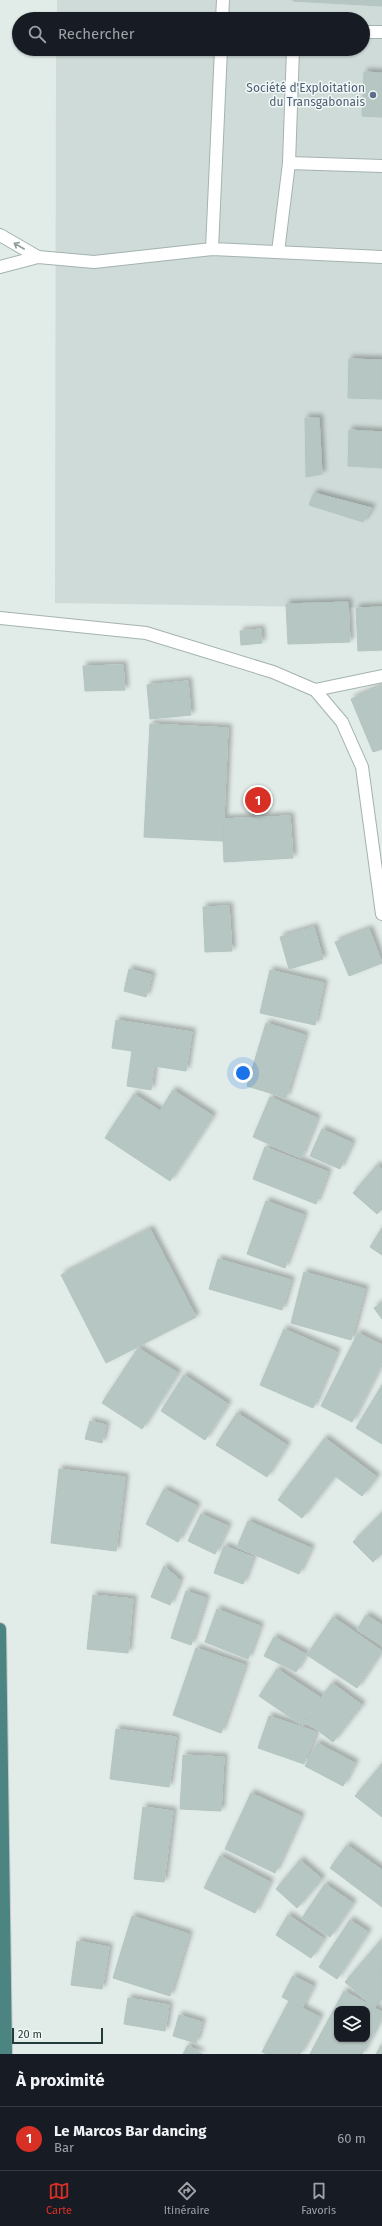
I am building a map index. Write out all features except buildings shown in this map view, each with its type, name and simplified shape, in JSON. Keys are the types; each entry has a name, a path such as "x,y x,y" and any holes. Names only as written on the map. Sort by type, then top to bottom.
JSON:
{"highway":[{"path":"0,1629 6,2054"}],"street":[{"path":"222,12 223,0"},
{"path":"370,32 382,32"},
{"path":"212,249 221,56"},
{"path":"278,252 289,163 293,56"},
{"path":"289,163 382,166"},
{"path":"0,235 38,257"},
{"path":"0,267 38,257 94,262 212,249 382,257"},
{"path":"0,618 146,634 273,672 315,690 342,722 362,767 382,914"},
{"path":"315,690 382,676"}],"shaded area":[{"path":"57,0 382,0 382,608 55,603 56,56 370,56 370,12 57,12"}],"place":[{"name":"Société d'Exploitation du Transgabonais","path":"373,95"},
{"name":"Le Marcos Bar dancing","path":"258,800"}]}
